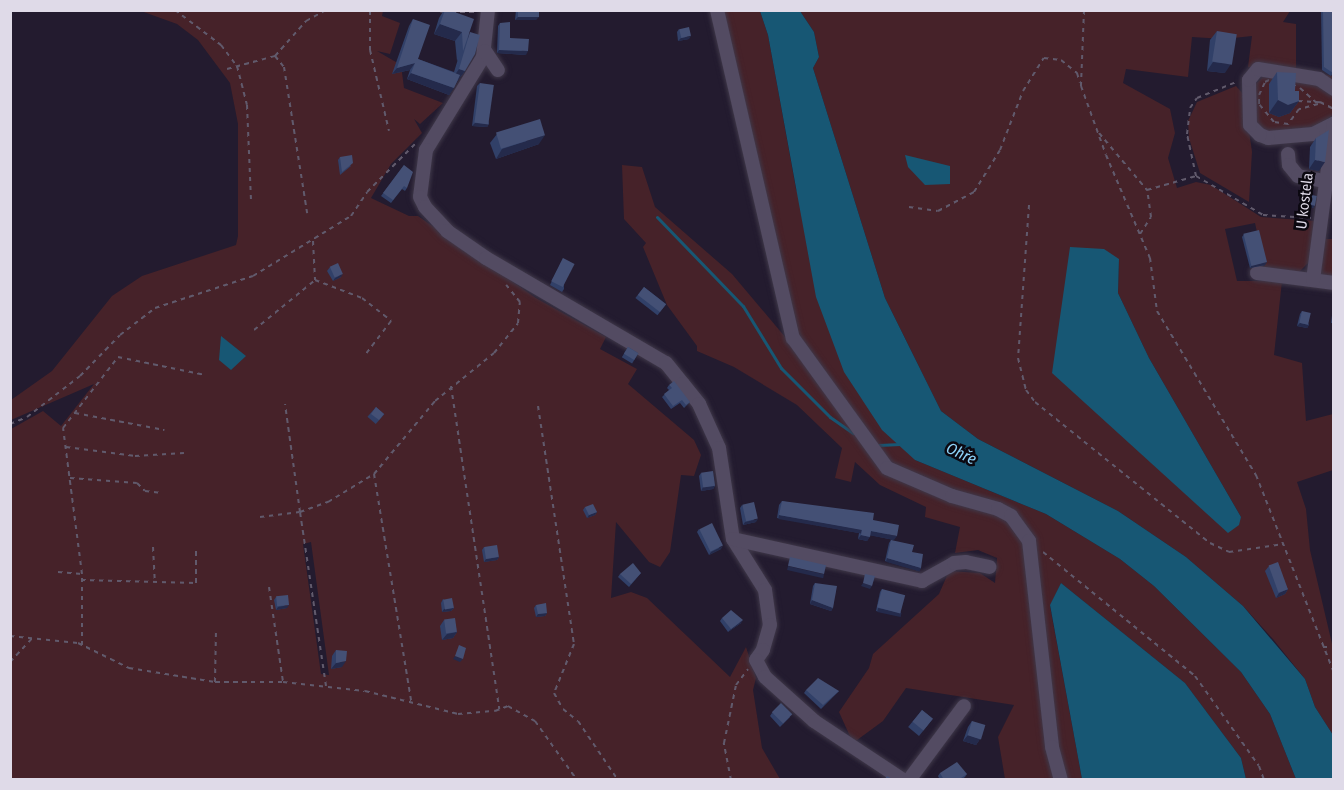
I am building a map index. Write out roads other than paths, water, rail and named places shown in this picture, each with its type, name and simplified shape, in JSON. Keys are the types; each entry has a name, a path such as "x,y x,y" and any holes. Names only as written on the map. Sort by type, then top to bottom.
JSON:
{"street":[{"path":"717,10 793,338 887,468 952,496 998,509 1011,516 1029,542 1052,747 1061,780"},
{"path":"488,11 485,51 477,70 435,130 421,168 420,197 425,207 447,231 486,258 666,363 699,404 719,448 733,540 765,590 770,608 770,625 764,650 756,660 765,677 814,721 903,780"},
{"path":"485,51 498,70"},
{"name":"U kostela","path":"1332,124 1313,134 1268,138 1260,135 1250,125 1249,80 1258,69 1318,79 1334,89"},
{"name":"U kostela","path":"1312,280 1332,124"},
{"path":"1288,154 1289,165 1298,176 1324,181"},
{"path":"1257,273 1334,283"},
{"path":"733,540 922,581 954,563 966,562 989,567"},
{"path":"909,780 964,706"}],"water":[{"name":"Ohře","path":"760,11 800,11 814,32 819,57 813,68 885,298 941,411 978,439 1118,511 1186,557 1243,606 1305,679 1315,707 1333,735 1333,779 1296,779 1270,714 1241,672 1154,586 1120,559 1046,514 915,460 882,430 844,372 816,297 768,35"},
{"path":"905,155 950,166 950,184 925,185 908,167"},
{"path":"1070,247 1104,249 1119,259 1118,293 1149,358 1241,517 1239,525 1228,533 1052,373"},
{"path":"221,336 246,356 231,370 219,360"},
{"path":"1061,583 1185,683 1241,758 1246,779 1082,779 1050,605"}],"waterway":[{"path":"657,217 743,306 781,368 830,417 853,433"},
{"path":"879,445 900,444"}]}
